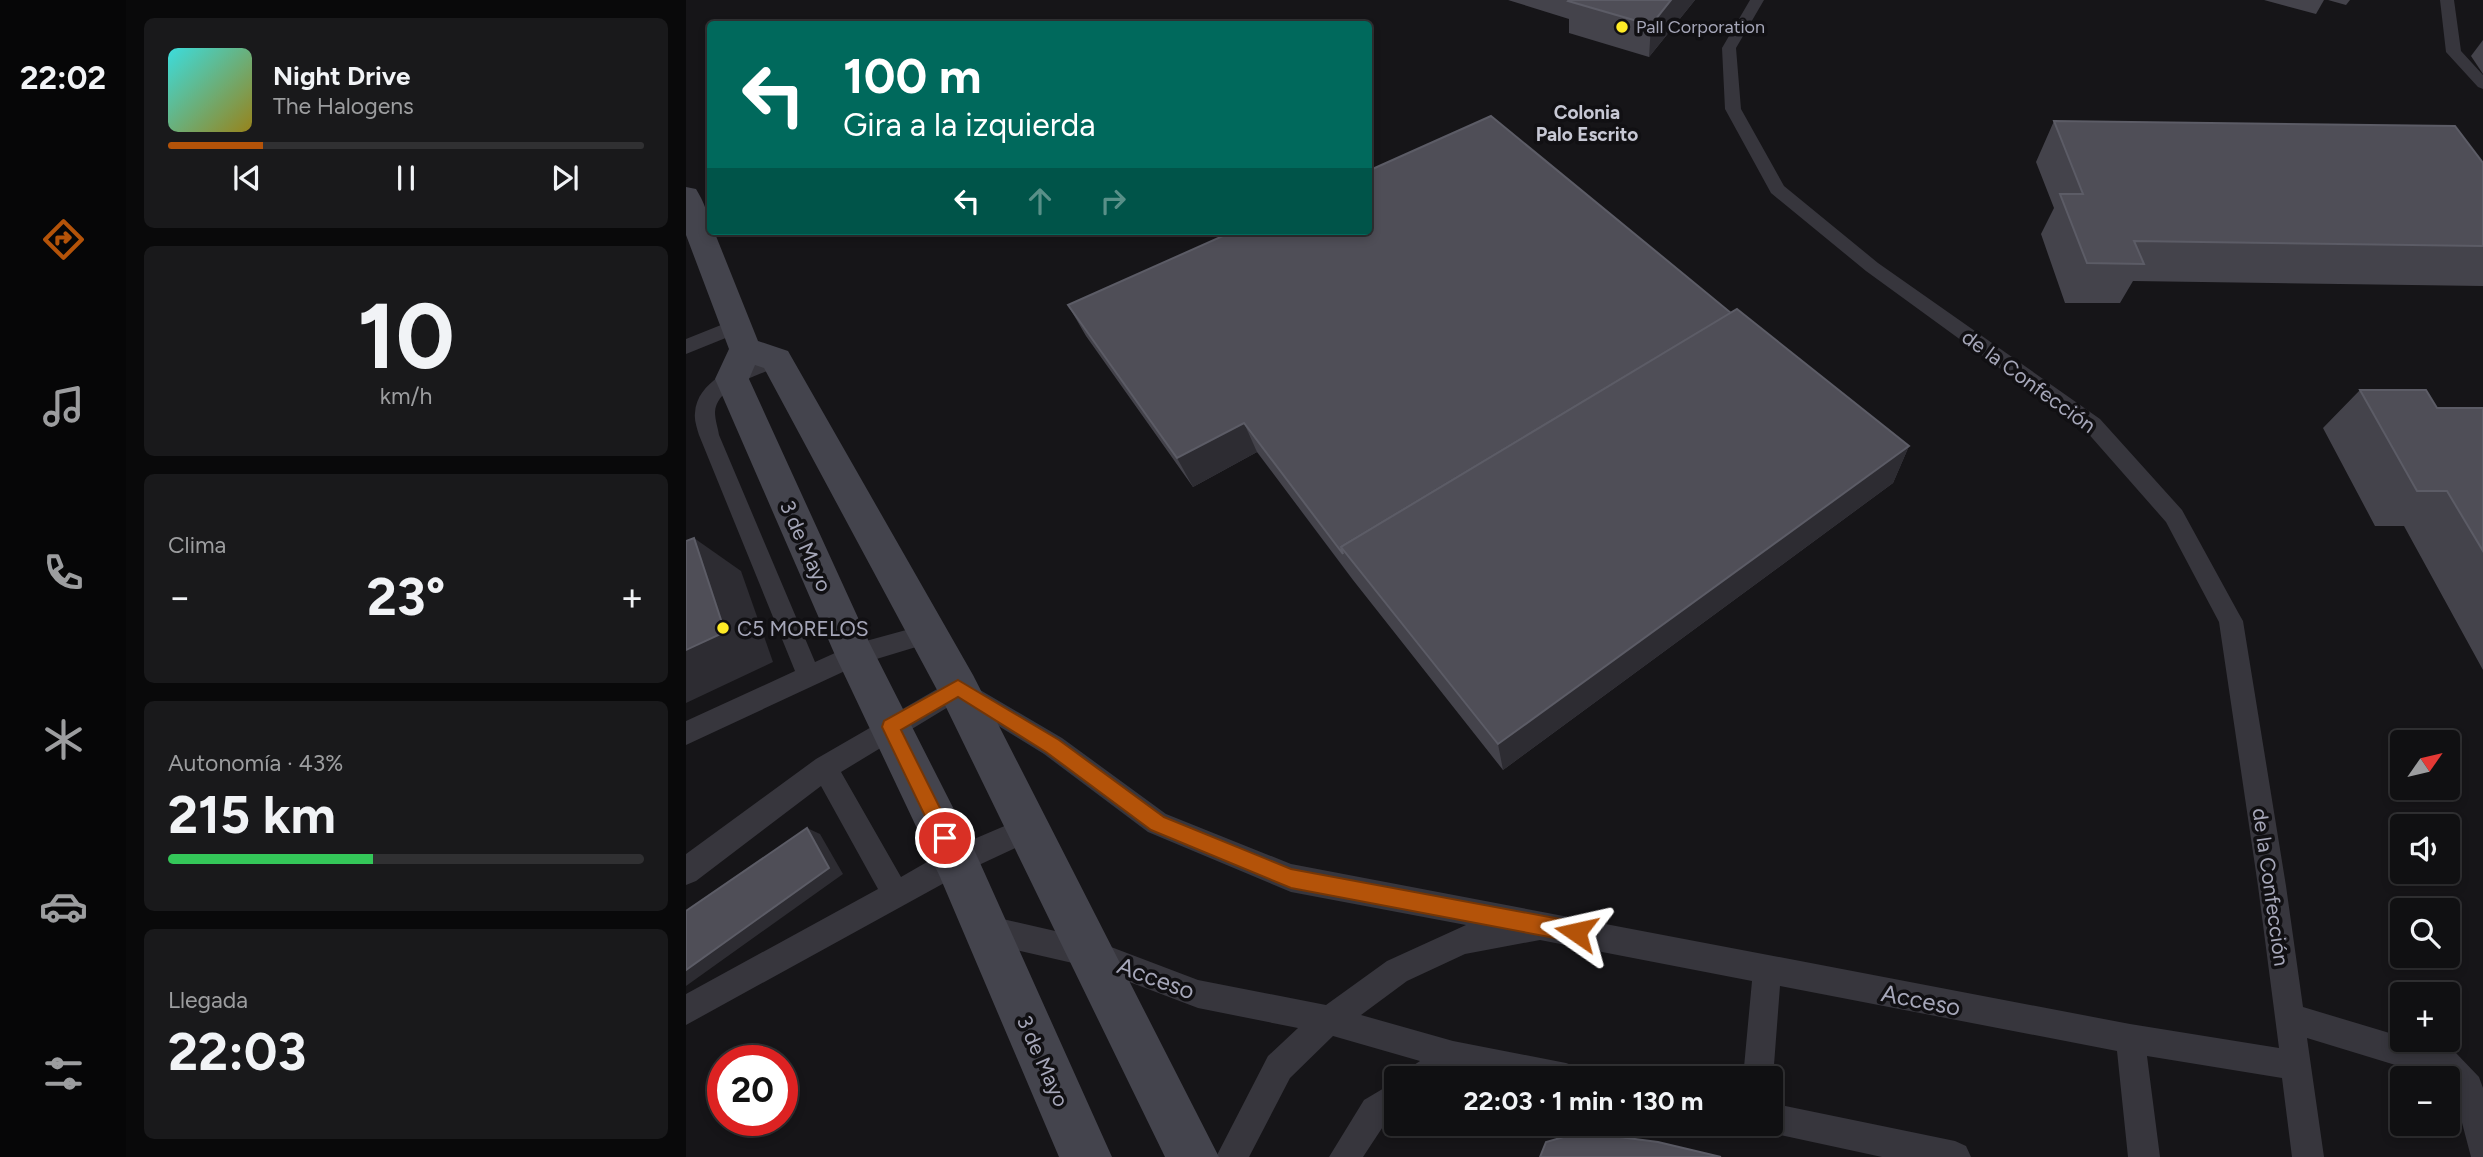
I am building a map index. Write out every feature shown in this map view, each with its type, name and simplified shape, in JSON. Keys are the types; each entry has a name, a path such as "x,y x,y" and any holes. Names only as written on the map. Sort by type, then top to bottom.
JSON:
{"main road":[{"name":"3 de Mayo","path":"686,197 747,354 855,655 956,861 1086,1157"},
{"path":"747,354 928,634 958,688 1193,1157"}],"lane":[{"name":"de la Confección","path":"1756,0 1729,48 1733,109 1777,189 1872,267 2093,425 2174,516 2231,621 2244,695 2308,1157"},
{"path":"2447,0 2454,52 2483,84"},
{"path":"686,347 747,354"},
{"path":"747,354 713,393 705,410 709,435 808,675"},
{"path":"686,733 855,655 928,634"},
{"path":"686,871 825,768 958,688"},
{"name":"Acceso","path":"958,688 1052,746 1157,823 1291,878 2130,1039 2295,1065"},
{"path":"825,768 895,894"},
{"path":"686,1010 956,861 1028,829"},
{"name":"Acceso","path":"1232,1157 1279,1067 1329,1020 1397,971 1463,940 1549,927"},
{"name":"Acceso","path":"985,929 1090,953 1198,994 1329,1020 1453,1056 1504,1066"},
{"path":"1759,1066 1767,971"},
{"path":"2289,1018 2445,1063 2468,1088 2483,1148"},
{"path":"2130,1039 2144,1157"},
{"path":"1439,1066 1453,1056"},
{"path":"1345,1157 1376,1111 1384,1105"},
{"path":"1783,1121 1955,1157"}],"building":[{"path":"1569,0 1671,0 1651,25"},
{"path":"1491,116 1731,313 1341,547 1343,554 1244,423 1177,458 1068,305 1225,235 1372,235 1372,169"},
{"path":"2054,121 2455,126 2483,163 2483,246 2134,241 2144,264 2087,263 2060,194 2083,194"},
{"path":"1737,309 1909,446 1498,744 1341,547"},
{"path":"2360,390 2426,390 2437,408 2483,408 2483,551 2447,491 2417,491"},
{"path":"694,538 725,632 686,650 686,541"},
{"path":"807,828 829,868 686,970 686,911"},
{"path":"1567,1136 1612,1136 1658,1142 1721,1157 1540,1157 1546,1142"}],"place":[{"name":"Pall Corporation","path":"1622,27"},
{"name":"C5 MORELOS","path":"723,628"}],"district":[{"name":"Colonia Palo Escrito","path":"1587,123"}],"route":[{"path":"945,838 891,727 958,688 1052,746 1157,823 1291,878 1576,932"}]}
